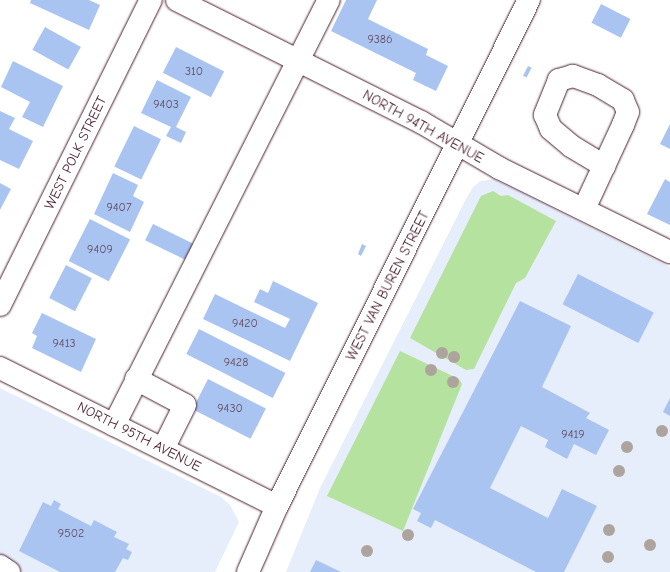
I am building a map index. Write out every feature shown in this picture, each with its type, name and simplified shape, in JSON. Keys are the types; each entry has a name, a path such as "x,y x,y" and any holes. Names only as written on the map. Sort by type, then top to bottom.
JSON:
{"street":[{"name":"WEST POLK STREET","path":"0,305 151,0"},
{"name":"NORTH 94TH AVENUE","path":"177,0 421,122 499,168 670,252"},
{"path":"114,425 329,0"},
{"name":"WEST VAN BUREN STREET","path":"248,572 277,506 529,0"},
{"path":"584,209 604,166"},
{"name":"NORTH 95TH AVENUE","path":"0,368 277,506"},
{"path":"136,379 185,405 163,449"},
{"path":"0,566 9,572"}],"shaded area":[{"path":"494,179 670,267 670,572 286,572 320,488 467,197 473,187 481,181"},
{"path":"0,388 221,497 230,505 239,522 215,572 0,572"}],"green space":[{"path":"493,191 501,196 508,195 556,221 525,278 516,283 474,369 466,370 410,338 481,196"},
{"path":"400,351 459,379 462,384 403,531 327,496"}],"building":[{"path":"31,0 89,0 100,5 89,30 30,3"},
{"path":"346,0 377,0 368,19 428,49 426,55 448,66 436,91 413,80 416,73 331,31"},
{"path":"601,4 630,19 621,38 591,23"},
{"path":"45,27 81,47 68,70 32,50"},
{"path":"176,47 224,72 211,97 163,73"},
{"path":"13,61 63,86 43,127 22,117 30,102 1,87"},
{"path":"528,66 532,68 527,78 523,76"},
{"path":"157,80 191,97 176,127 186,132 181,143 166,136 171,127 141,113"},
{"path":"0,111 15,118 9,129 33,141 19,169 0,160"},
{"path":"670,124 670,149 660,144"},
{"path":"134,126 161,139 141,180 114,166"},
{"path":"113,173 138,185 133,196 144,202 130,232 94,214"},
{"path":"665,179 670,182 670,225 647,214"},
{"path":"0,183 11,189 0,210"},
{"path":"90,219 130,239 109,281 69,261"},
{"path":"153,224 197,245 189,262 145,240"},
{"path":"362,244 366,246 361,256 358,254"},
{"path":"66,265 92,278 75,311 49,298"},
{"path":"578,274 654,313 638,343 563,304"},
{"path":"273,281 318,303 290,361 203,319 215,294 285,328 290,319 254,302 260,289 268,293"},
{"path":"520,301 571,326 542,387 590,413 586,418 609,430 596,455 574,444 567,459 545,447 548,440 521,426 490,488 548,518 562,489 597,506 564,572 536,572 435,520 431,528 417,521 421,513 413,509"},
{"path":"42,313 96,339 81,372 32,348 37,336 32,333"},
{"path":"199,329 285,373 273,398 186,354"},
{"path":"208,379 266,409 250,439 193,409"},
{"path":"670,398 670,416 663,412"},
{"path":"54,500 61,504 58,509 91,526 94,520 117,532 114,537 129,544 126,549 132,552 128,560 123,558 115,572 60,572 19,551 43,502 51,506"},
{"path":"316,560 341,572 310,572"}]}
